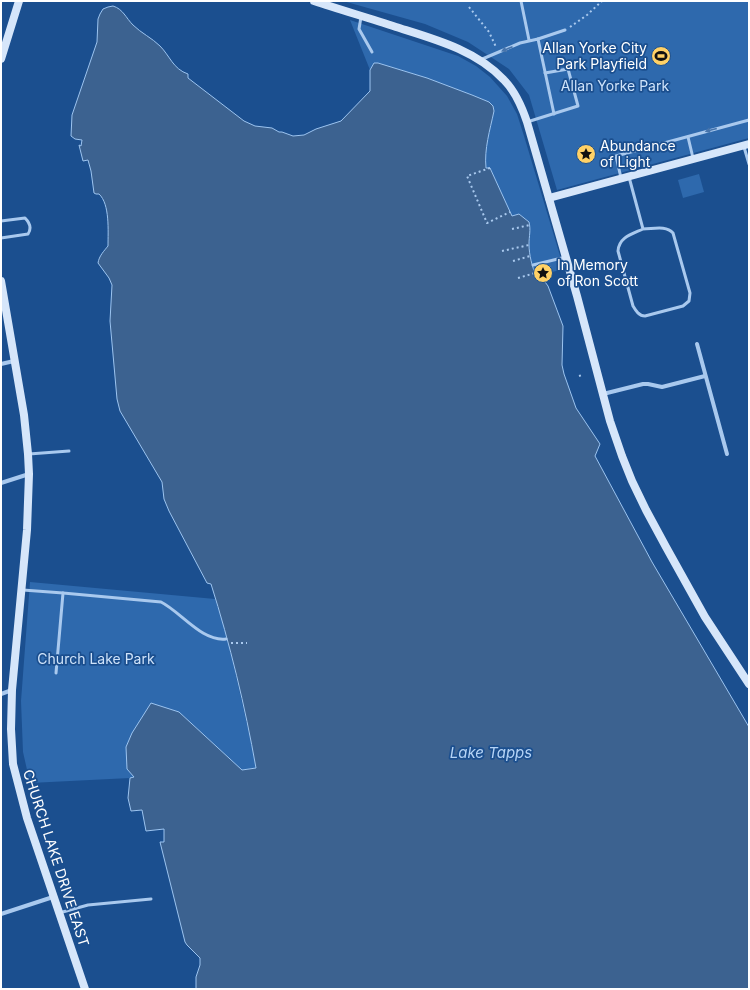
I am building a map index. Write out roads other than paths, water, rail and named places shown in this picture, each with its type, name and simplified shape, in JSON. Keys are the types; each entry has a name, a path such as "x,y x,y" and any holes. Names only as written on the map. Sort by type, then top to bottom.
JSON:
{"street":[{"path":"1,59 19,1"},
{"path":"314,1 440,41 461,50 480,60 494,70 512,89 518,99 527,122 566,257 610,420 622,456 646,510 705,617 748,681"},
{"path":"549,198 746,144"},
{"name":"CHURCH LAKE DRIVE EAST","path":"1,281 24,415 29,474 27,530 12,690 11,729 13,764 27,818 85,989"},
{"path":"696,344 727,454"},
{"path":"1,364 14,361"},
{"path":"603,394 643,384 662,387 705,376"},
{"path":"1,483 29,474"},
{"path":"1,694 12,690"},
{"path":"1,914 54,897"}],"lane":[{"path":"521,1 529,40"},
{"path":"361,16 359,29 372,52"},
{"path":"480,60 529,40 538,39 565,30"},
{"path":"538,39 554,114"},
{"path":"527,122 578,106 568,69 545,73"},
{"path":"643,229 616,156 749,120"},
{"path":"688,137 694,159"},
{"path":"746,144 749,164"},
{"path":"1,221 25,218 28,221 30,230 28,234 1,238"},
{"path":"664,228 673,233 690,293 689,301 683,306 645,316 638,313 633,306 618,251 623,238 643,229 664,228"},
{"path":"533,265 566,257"},
{"path":"28,454 69,451"},
{"path":"21,590 161,602 175,611 192,626 206,634 226,641"},
{"path":"56,673 63,593"},
{"path":"60,913 88,905 151,900"}],"water":[{"name":"Lake Tapps","path":"113,6 122,11 136,28 154,40 175,66 188,74 188,78 244,121 255,126 272,128 279,132 293,136 304,135 316,129 341,121 370,91 370,70 374,63 427,78 489,102 493,106 494,111 489,132 486,168 490,168 512,216 519,214 529,222 529,248 532,264 536,276 540,275 548,286 563,326 562,365 564,374 576,408 600,444 595,456 652,562 749,727 749,989 196,989 196,977 200,965 200,958 185,942 160,842 164,842 164,829 146,831 142,810 131,811 128,798 130,778 134,777 127,769 126,747 132,733 151,703 179,712 242,770 256,768 236,675 211,584 207,583 169,511 164,499 162,482 120,411 117,399 110,321 112,285 109,278 98,263 108,246 107,211 103,198 99,194 94,193 88,160 83,161 79,145 81,146 82,140 75,139 71,136 72,115 97,42 98,19 103,9"}],"place":[{"name":"Allan Yorke City Park Playfield","path":"661,56"},
{"name":"Abundance of Light","path":"586,154"},
{"name":"In Memory of Ron Scott","path":"543,273"}],"park label":[{"name":"Allan Yorke Park","path":"615,86"},
{"name":"Church Lake Park","path":"96,659"}]}
